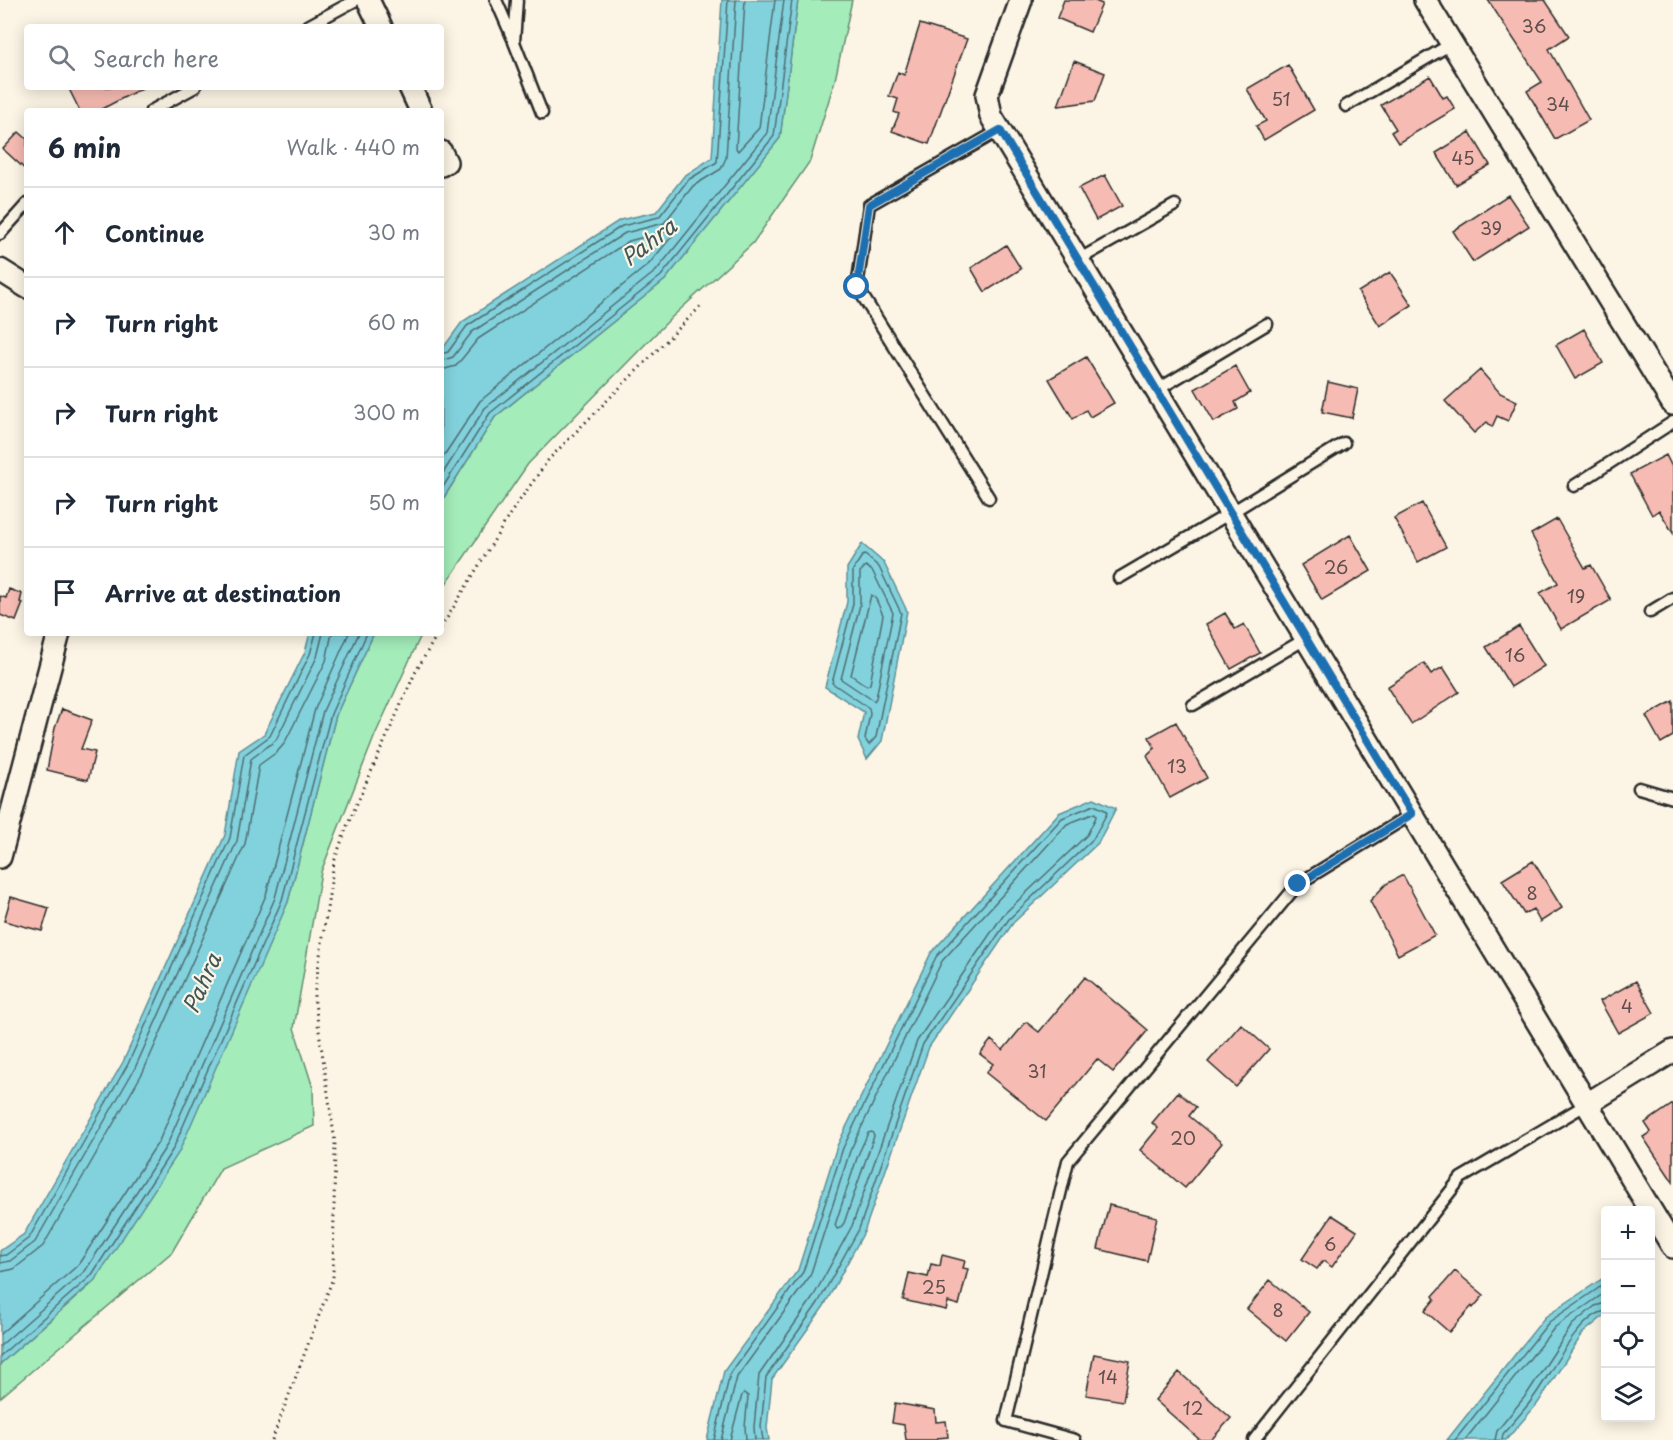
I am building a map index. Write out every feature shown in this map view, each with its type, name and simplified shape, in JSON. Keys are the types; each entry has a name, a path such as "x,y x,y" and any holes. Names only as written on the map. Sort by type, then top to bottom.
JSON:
{"street":[{"path":"368,0 380,24"},
{"path":"1021,0 987,94 991,116 1232,512 1673,1247"},
{"path":"1425,0 1673,404"},
{"path":"411,90 420,108"},
{"path":"0,270 24,285"},
{"path":"0,856 58,636"},
{"path":"1587,1104 1673,1051"}],"lane":[{"path":"312,24 356,0"},
{"path":"496,0 542,113"},
{"path":"514,42 517,0"},
{"path":"1346,106 1451,44"},
{"path":"156,108 190,90"},
{"path":"989,498 857,287 869,205 1000,130"},
{"path":"1078,260 1175,205"},
{"path":"0,234 24,207"},
{"path":"1157,390 1267,324"},
{"path":"1574,486 1673,422"},
{"path":"1119,578 1344,443"},
{"path":"1650,612 1673,598"},
{"path":"1193,705 1307,638"},
{"path":"1639,788 1673,798"},
{"path":"1075,1440 1006,1421 1068,1161 1298,884 1412,814"},
{"path":"1254,1440 1461,1178 1587,1104"}],"path":[{"path":"444,622 510,514 549,459 703,304"},
{"path":"272,1440 333,1278 335,1142 314,996 334,862 347,826 415,673 436,636"}],"green space":[{"path":"798,0 852,0 835,80 810,161 753,243 672,317 528,464 444,587 444,497 495,417 665,280 780,138"},
{"path":"373,636 421,636 375,735 321,872 294,1028 313,1088 314,1126 221,1168 172,1252 0,1398 0,1364 96,1280 288,902 336,715"}],"water":[{"name":"Pahra","path":"722,0 798,0 780,138 665,280 495,417 444,497 444,347 462,322 620,220 656,212 684,176 712,158"},
{"path":"862,544 884,563 907,611 882,741 867,759 858,740 864,712 825,687 847,602 847,568"},
{"name":"Pahra","path":"309,636 373,636 336,715 288,902 179,1152 95,1280 0,1364 0,1251 24,1234 123,1062 225,835 239,751 264,734 305,652"},
{"path":"1094,798 1116,808 1098,843 1013,923 929,1047 864,1232 824,1306 772,1379 767,1428 769,1440 707,1440 724,1371 798,1270 837,1146 931,953 1059,813"},
{"path":"1601,1280 1601,1318 1583,1333 1538,1403 1506,1440 1447,1440 1545,1317"}],"building":[{"path":"1064,0 1093,0 1102,4 1090,32 1057,18"},
{"path":"1488,0 1545,0 1569,36 1549,49 1589,120 1555,139 1527,91 1542,82"},
{"path":"920,24 967,39 929,144 892,131 899,114 894,112 898,99 889,96 898,72 904,75"},
{"path":"1074,61 1105,73 1095,101 1058,106"},
{"path":"1288,65 1314,110 1264,140 1256,126 1266,121 1247,89"},
{"path":"1430,76 1443,98 1447,96 1455,109 1398,143 1391,132 1396,129 1381,105"},
{"path":"70,90 138,90 104,108 78,108"},
{"path":"19,132 24,136 24,168 3,149"},
{"path":"1470,132 1490,165 1456,185 1436,153"},
{"path":"1105,175 1122,206 1096,220 1079,188"},
{"path":"1508,195 1529,226 1473,262 1453,231"},
{"path":"1006,245 1021,269 985,292 971,268"},
{"path":"1390,272 1412,305 1380,326 1358,292"},
{"path":"1584,329 1603,363 1575,379 1556,345"},
{"path":"1086,357 1114,403 1090,417 1086,410 1073,419 1049,379"},
{"path":"1235,366 1250,393 1235,402 1238,409 1214,422 1195,389"},
{"path":"1480,370 1500,393 1517,401 1508,421 1497,416 1492,427 1487,422 1474,433 1445,401"},
{"path":"1328,382 1358,389 1352,418 1322,412"},
{"path":"1666,455 1673,469 1673,533 1659,510 1652,515 1630,474"},
{"path":"1422,503 1446,547 1418,562 1394,518"},
{"path":"1557,519 1585,568 1591,565 1611,600 1561,629 1540,593 1558,583 1531,534"},
{"path":"1350,535 1371,571 1322,600 1301,565"},
{"path":"9,589 22,594 20,602 23,603 16,621 0,615 0,596 6,598"},
{"path":"1225,613 1235,629 1244,624 1260,653 1231,669 1206,624"},
{"path":"1519,626 1544,666 1511,687 1486,647"},
{"path":"1424,663 1431,674 1443,667 1459,692 1411,724 1387,687"},
{"path":"1673,701 1673,736 1661,743 1646,716"},
{"path":"62,709 92,720 81,749 95,752 88,780 47,770 55,728"},
{"path":"1176,722 1207,778 1170,798 1147,756 1155,748 1149,737"},
{"path":"1533,861 1562,908 1540,922 1533,909 1524,914 1502,880"},
{"path":"1403,875 1435,935 1398,955 1370,901 1386,884"},
{"path":"11,897 49,908 42,931 4,921"},
{"path":"1085,977 1148,1030 1113,1072 1097,1059 1046,1121 986,1073 993,1064 980,1054 991,1040 1003,1050 1026,1022 1039,1032"},
{"path":"1636,981 1654,1013 1618,1033 1600,1001"},
{"path":"1241,1024 1269,1049 1236,1087 1208,1062"},
{"path":"1178,1092 1196,1107 1189,1116 1222,1143 1185,1188 1140,1150 1158,1128 1152,1123"},
{"path":"1673,1104 1673,1182 1643,1137 1651,1132 1645,1123"},
{"path":"1109,1205 1157,1217 1147,1261 1098,1249"},
{"path":"1332,1215 1357,1231 1332,1267 1323,1261 1317,1269 1302,1259"},
{"path":"942,1255 965,1261 963,1268 968,1269 959,1305 948,1302 946,1310 903,1300 909,1273 928,1277 931,1264 940,1266"},
{"path":"1455,1271 1484,1295 1449,1332 1425,1311 1435,1299 1433,1296"},
{"path":"1270,1280 1309,1312 1286,1341 1247,1309"},
{"path":"1094,1354 1130,1361 1123,1401 1086,1395"},
{"path":"1179,1372 1231,1418 1211,1440 1200,1440 1155,1400"},
{"path":"895,1403 935,1410 936,1422 946,1421 948,1437 937,1438 937,1440 906,1440 904,1425 892,1423"}],"route":[{"path":"857,287 869,205 1000,130 1412,814 1298,884"}]}
